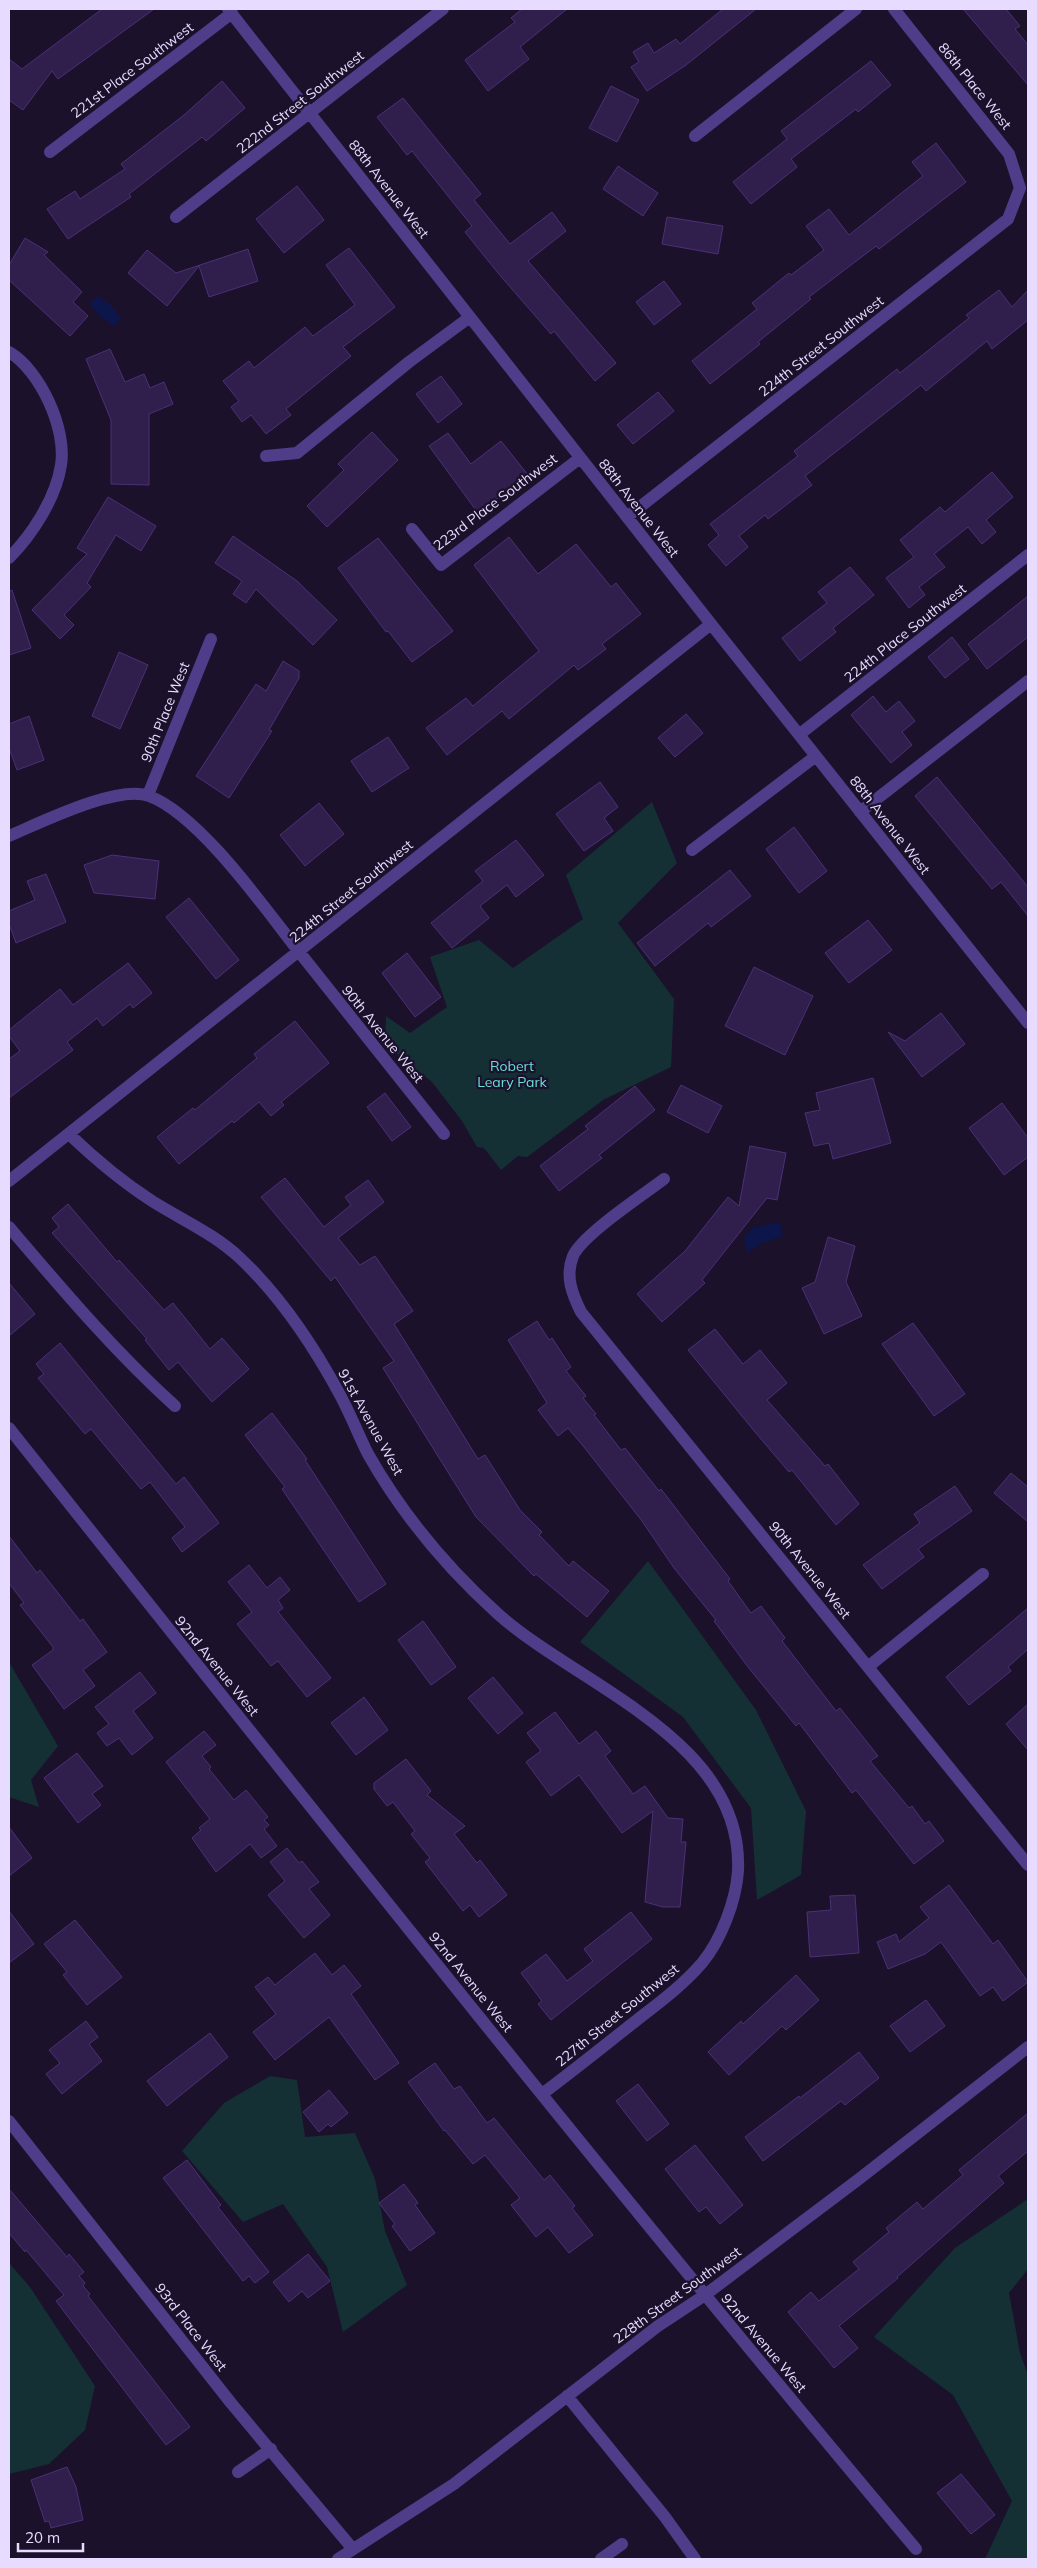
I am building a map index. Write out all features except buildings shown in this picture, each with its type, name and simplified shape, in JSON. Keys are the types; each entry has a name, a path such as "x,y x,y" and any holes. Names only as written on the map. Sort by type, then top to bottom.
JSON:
{"street":[{"name":"222nd Street Southwest","path":"176,217 443,9"},
{"path":"695,136 856,9"},
{"name":"86th Place West","path":"894,9 1010,154 1020,188"},
{"name":"88th Avenue West","path":"230,11 580,458 1028,1023"},
{"name":"221st Place Southwest","path":"50,152 230,11"},
{"name":"224th Street Southwest","path":"627,517 1008,219 1020,188"},
{"path":"266,456 296,453 382,383 470,317"},
{"path":"9,352 36,377 50,403 59,437 61,465 52,493 35,526 9,558"},
{"name":"223rd Place Southwest","path":"412,529 441,565 580,458"},
{"name":"224th Place Southwest","path":"800,734 1028,555"},
{"name":"224th Street Southwest","path":"9,1181 711,624"},
{"name":"90th Place West","path":"148,795 211,640"},
{"path":"860,812 1028,681"},
{"path":"692,850 816,756"},
{"path":"9,836 109,797 117,795 148,795 187,822 227,861 298,951"},
{"name":"90th Avenue West","path":"298,951 444,1134"},
{"name":"91st Avenue West","path":"69,1134 100,1164 151,1200 215,1238 240,1258 263,1282 306,1337 341,1396 369,1454 405,1511 430,1544 459,1576 501,1617 654,1723 697,1761 717,1792 734,1830 738,1872 730,1909 722,1929"},
{"name":"90th Avenue West","path":"664,1179 579,1246 571,1264 571,1293 580,1312 1028,1865"},
{"path":"9,1227 69,1299 145,1379 175,1406"},
{"name":"92nd Avenue West","path":"9,1428 542,2094 705,2295 916,2549"},
{"path":"868,1666 983,1574"},
{"name":"227th Street Southwest","path":"542,2094 678,1988 704,1961 722,1929"},
{"name":"228th Street Southwest","path":"338,2559 352,2548 454,2484 658,2326 705,2295 859,2179 1028,2047"},
{"name":"93rd Place West","path":"9,2121 352,2548"},
{"path":"567,2396 665,2517 695,2559"},
{"path":"238,2472 271,2449"},
{"path":"601,2559 622,2544"}],"green space":[{"name":"Robert Leary Park","path":"652,802 677,863 618,923 674,999 671,1067 603,1100 527,1157 518,1156 501,1170 484,1148 477,1147 462,1121 432,1082 385,1044 386,1016 410,1033 447,1007 430,957 479,940 513,968 583,919 566,875"},
{"path":"648,1561 756,1710 806,1811 801,1875 757,1900 751,1808 683,1717 580,1642"},
{"path":"9,1662 58,1746 31,1780 39,1807 9,1797"},
{"path":"270,2076 297,2080 305,2137 355,2133 375,2179 385,2231 407,2285 343,2332 327,2267 283,2204 243,2222 182,2151 224,2103"},
{"path":"1028,2199 1028,2269 1009,2293 1020,2353 1028,2375 1028,2559 985,2559 1012,2501 953,2395 874,2337 955,2248"},
{"path":"9,2263 30,2287 95,2386 85,2430 49,2464 9,2474"}],"shaded area":[{"path":"97,296 110,304 121,319 114,326 101,317 90,304"},
{"path":"780,1222 783,1236 760,1244 747,1253 744,1239 752,1228"}]}
